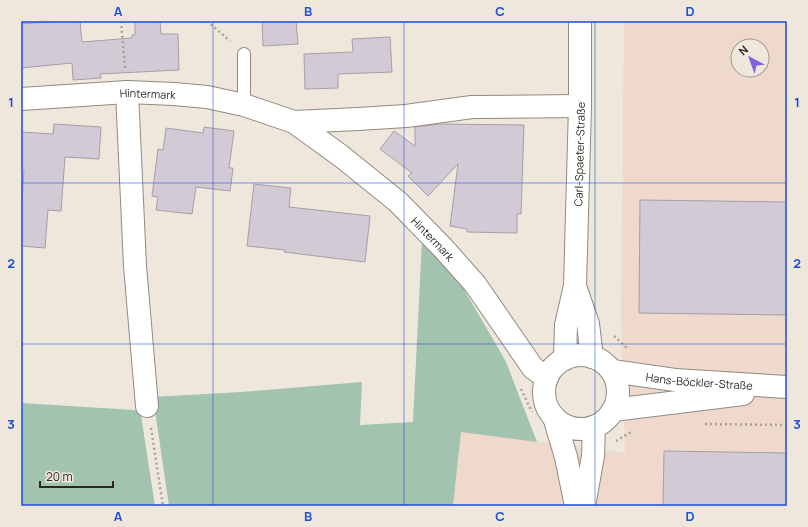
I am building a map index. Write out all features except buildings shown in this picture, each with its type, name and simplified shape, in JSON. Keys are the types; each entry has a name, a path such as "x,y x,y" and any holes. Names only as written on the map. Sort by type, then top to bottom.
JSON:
{"street":[{"name":"Carl-Spaeter-Straße","path":"564,359 566,325 575,286 580,106 580,21"},
{"name":"Hintermark","path":"21,99 127,92 174,94 207,97 244,105 294,122 341,156 398,202 443,248 475,284 533,368 547,378"},
{"path":"127,92 135,266 147,406"},
{"name":"Hintermark","path":"294,122 406,116 472,107 580,106"},
{"name":"Carl-Spaeter-Straße","path":"575,286 588,324 592,357"},
{"path":"583,355 592,357 606,364 612,371 617,384 618,397 614,410 605,420 594,427 583,429 572,428 562,424 549,410 545,400 544,388 547,378 554,367 564,359 583,355"},
{"name":"Hans-Böckler-Straße","path":"612,371 675,380 787,388"},
{"name":"Hans-Böckler-Straße","path":"614,410 787,388"},
{"path":"554,417 566,457 576,506"},
{"path":"584,506 593,456 594,427"}],"lane":[{"path":"244,54 244,105"}],"path":[{"path":"121,21 127,92"},
{"path":"207,21 244,54"},
{"path":"610,332 629,350"},
{"path":"147,406 163,506"},
{"path":"700,424 787,425"}],"shaded area":[{"path":"624,21 787,21 787,506 453,506 461,431 625,453 621,316"}],"green space":[{"path":"422,241 456,276 497,346 506,362 537,442 461,432 453,506 169,506 153,397 241,392 362,382 360,425 413,422"},
{"path":"21,403 134,410 140,409 155,506 21,506"}]}
